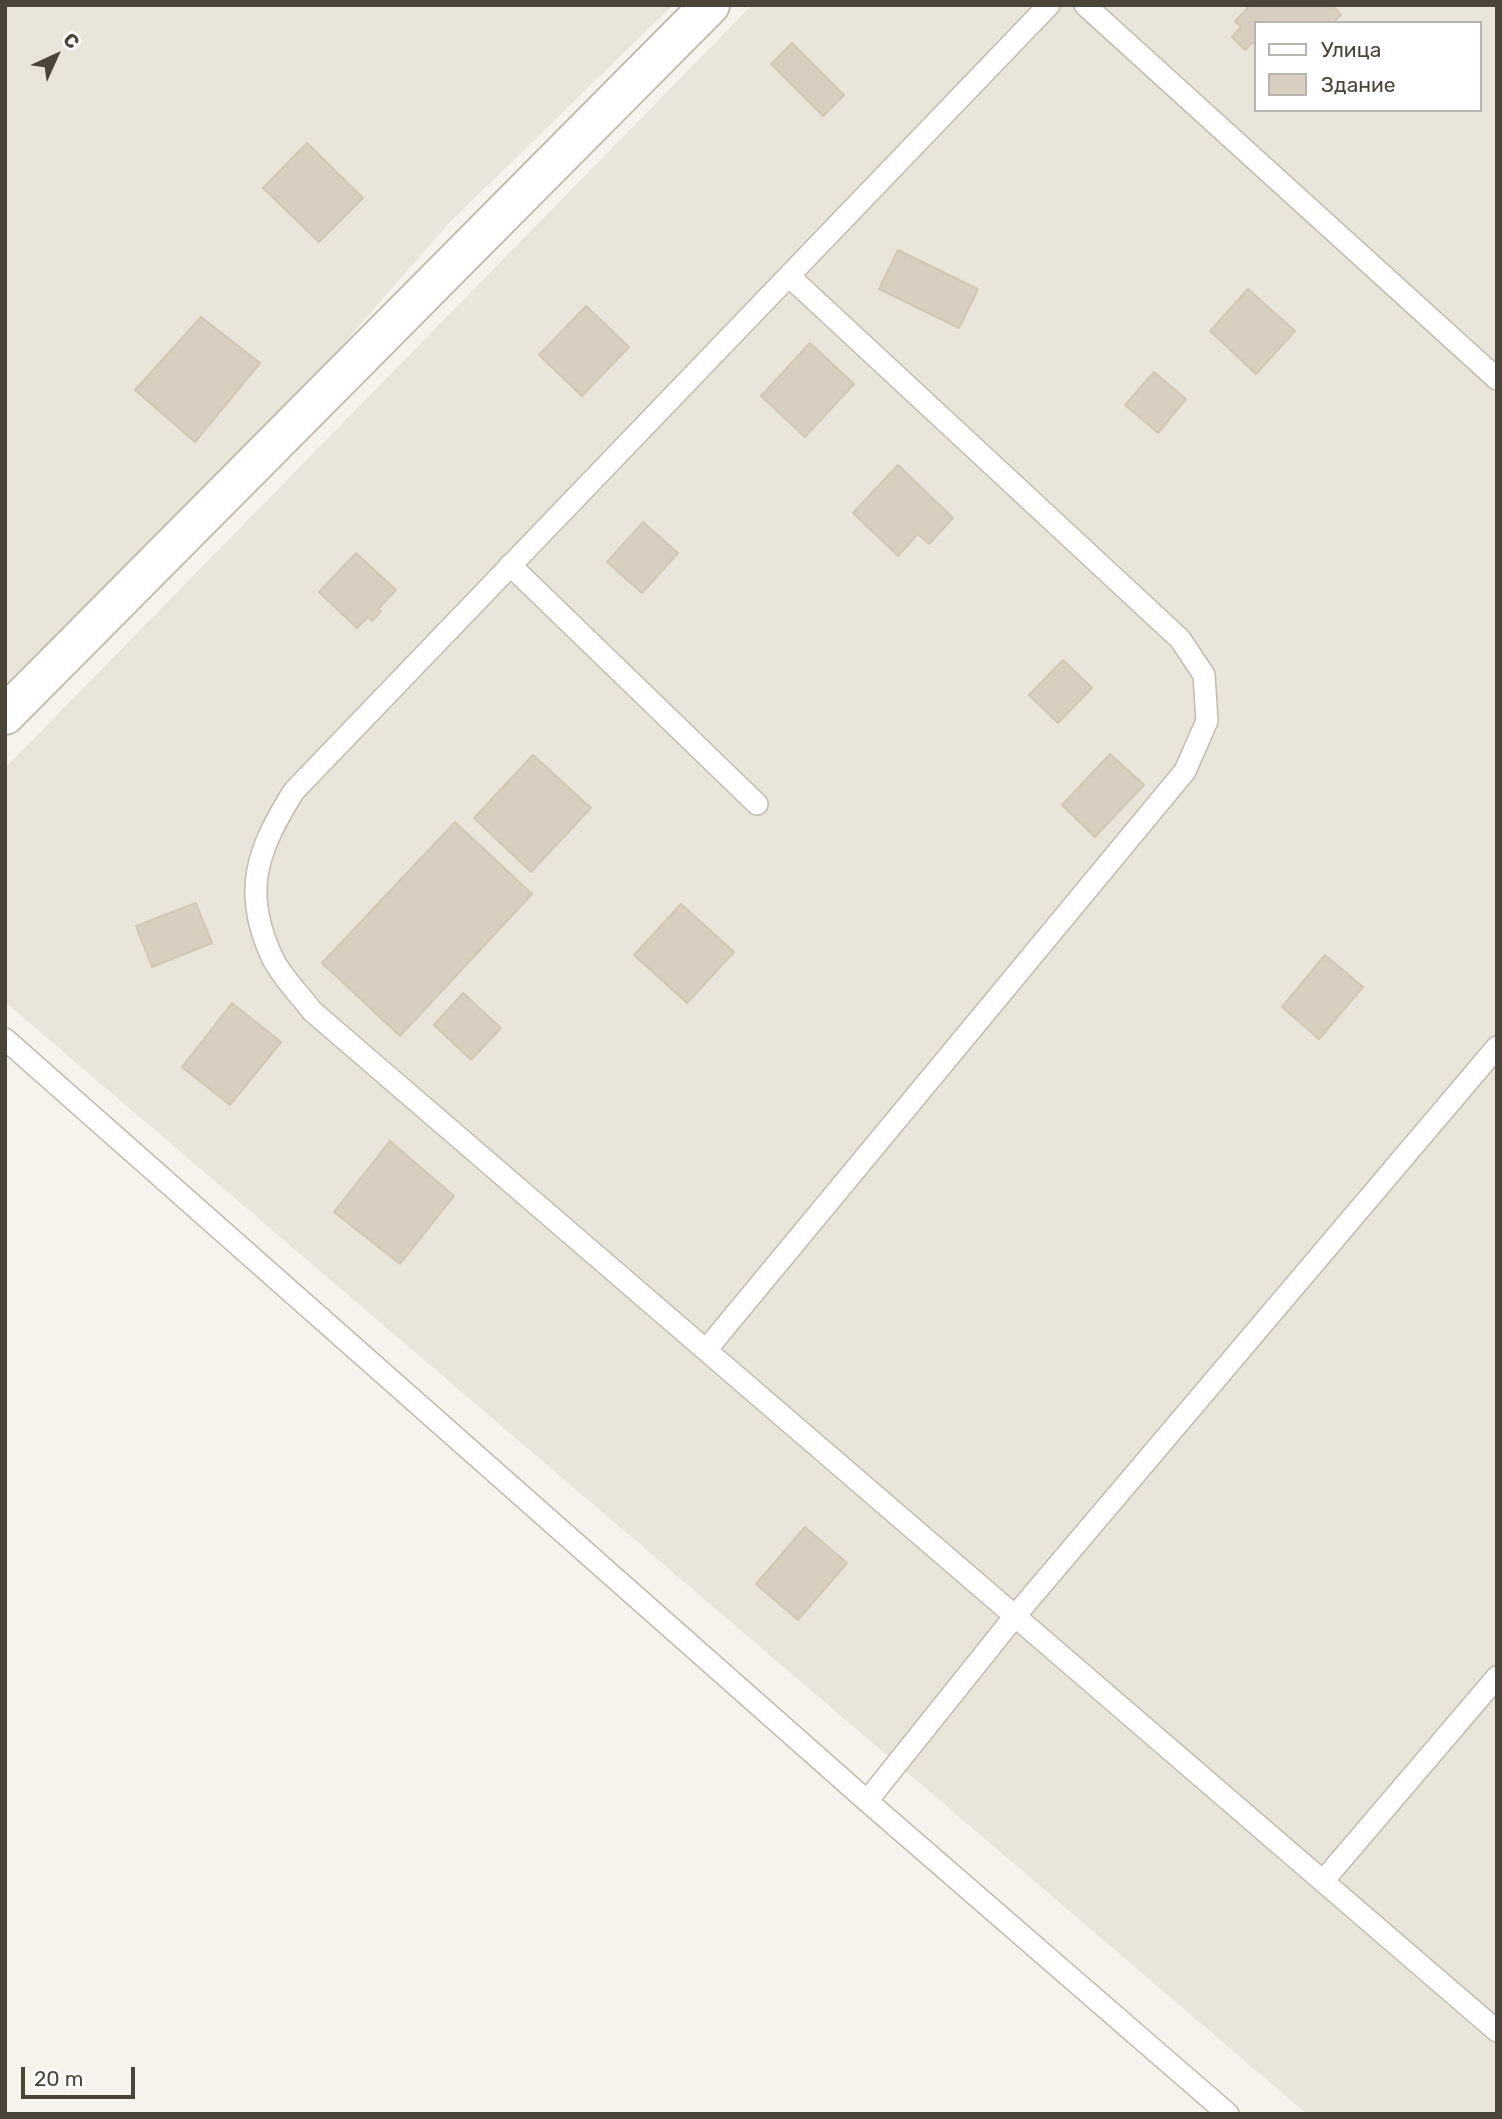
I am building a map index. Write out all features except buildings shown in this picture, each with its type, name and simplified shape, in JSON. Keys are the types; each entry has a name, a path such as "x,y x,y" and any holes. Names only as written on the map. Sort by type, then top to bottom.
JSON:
{"street":[{"path":"5,715 709,5"}],"lane":[{"path":"1049,5 294,791 272,825 257,865 257,912 274,960 313,1011 1497,2031"},
{"path":"1085,5 1497,379"},
{"path":"706,1350 1185,771 1207,721 1204,675 1180,639 789,275"},
{"path":"510,565 757,804"},
{"path":"5,1039 867,1801 1227,2114"},
{"path":"867,1801 1015,1616 1497,1047"},
{"path":"1323,1881 1497,1677"}],"shaded area":[{"path":"5,5 673,5 451,221 297,397 5,705"},
{"path":"752,5 1497,5 1497,2114 1307,2114 5,1002 5,768"}]}
